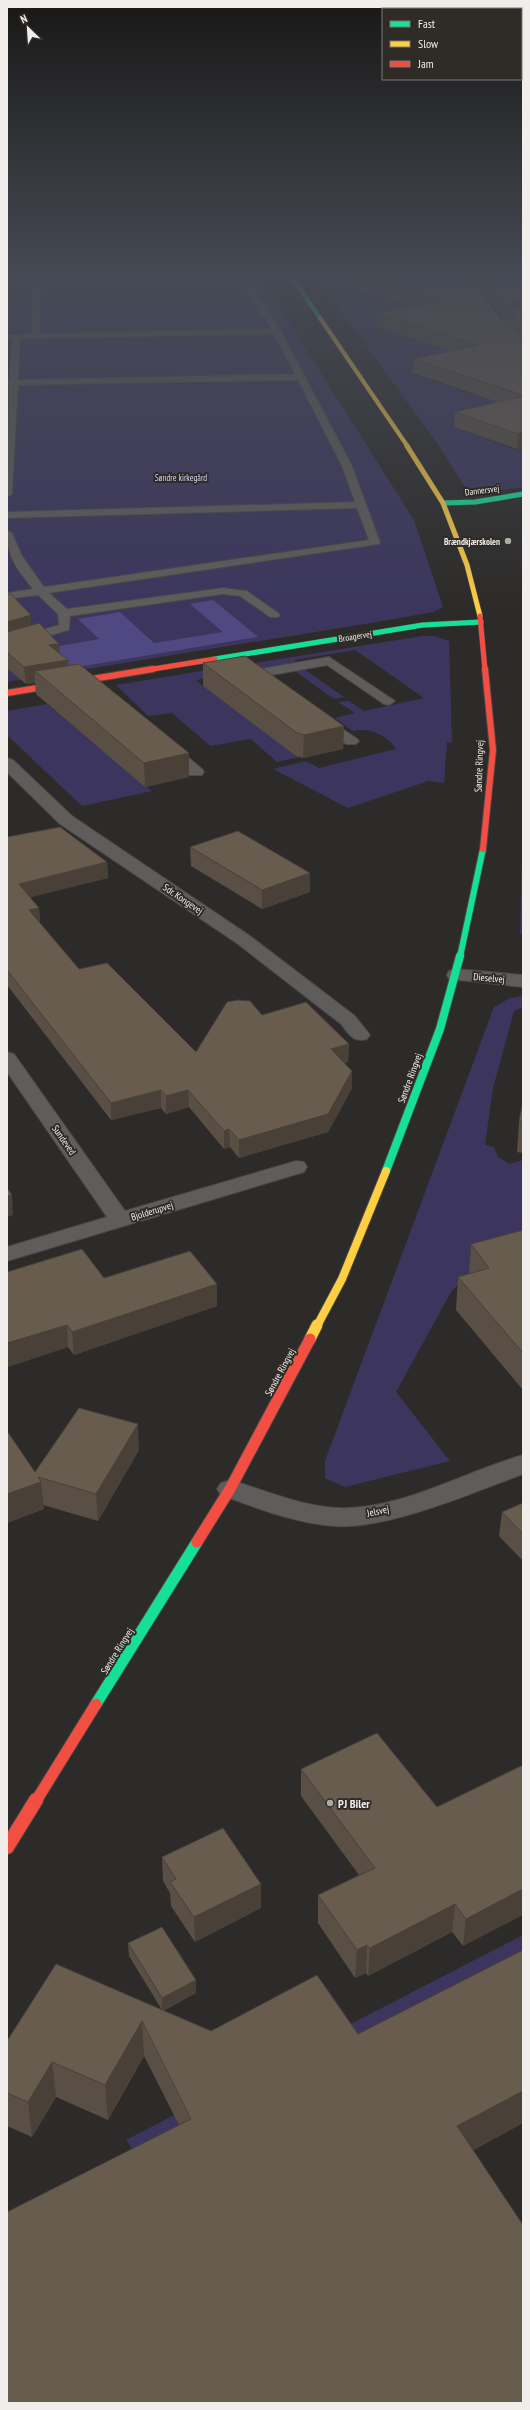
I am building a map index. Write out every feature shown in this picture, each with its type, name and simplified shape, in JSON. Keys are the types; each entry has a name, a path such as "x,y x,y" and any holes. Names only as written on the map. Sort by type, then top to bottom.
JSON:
{"main road":[{"name":"Søndre Ringvej","path":"7,1847 230,1490 342,1279 440,1029 456,975 486,835 492,758 481,622 467,565 443,503 399,433 366,384"},
{"name":"Dannersvej","path":"443,503 475,502 523,494"},
{"name":"Broagervej","path":"7,693 423,625 481,622"}],"street":[{"path":"230,656 273,687"},
{"path":"87,679 106,695"},
{"path":"310,712 351,741"},
{"path":"154,736 196,772"},
{"name":"Sdr. Kongevej","path":"7,764 66,820 244,940 348,1020 360,1035"},
{"name":"Dieselvej","path":"456,975 523,981"},
{"name":"Sundeved","path":"7,1058 121,1221"},
{"name":"Bjolderupvej","path":"7,1254 121,1221 296,1167"},
{"name":"Jelsvej","path":"230,1490 289,1508 347,1517 420,1502 523,1464"}],"lane":[{"path":"7,494 10,384"},
{"path":"7,596 375,542 347,466 303,384"},
{"path":"7,515 361,505"},
{"path":"7,533 13,553 39,591 64,613 65,627 7,644"},
{"path":"64,613 222,591 243,593 274,615"},
{"path":"255,674 328,661 388,701"}],"green space":[{"name":"Søndre kirkegård","path":"7,384 328,384 414,520 443,607 434,612 377,622 7,682"},
{"path":"394,384 443,384 472,394 480,392 523,411 454,427 516,450 523,449 523,487 482,493 467,490 439,446"},
{"path":"422,636 434,636 449,641 452,743 447,742 444,783 428,781 348,808 273,769 306,761 319,768 396,749 388,740 378,733 366,730 353,731 335,718 355,713 338,702 349,701 364,711 424,698 355,650 295,660 295,662 262,669 255,663"},
{"path":"226,667 233,671 196,681 299,757 277,762 251,739 210,746 172,713 148,716 116,685"},
{"path":"304,669 344,697 334,699 295,671"},
{"path":"47,704 152,791 82,806 7,735 7,711"},
{"path":"523,801 523,934 520,934"},
{"path":"523,996 523,1007 514,1011 493,1088 485,1145 494,1147 498,1157 510,1164 523,1160 523,1260 462,1280 451,1292 396,1392 450,1461 345,1487 325,1478 325,1461 494,1007 510,998"},
{"path":"523,1935 523,1966 139,2158 126,2140"}],"shaded area":[{"path":"213,600 258,637 18,677 48,648 99,639 78,619 120,612 154,643 223,632 190,604"}],"building":[{"path":"491,384 523,384 523,395"},
{"path":"523,396 523,432 518,434 455,412"},
{"path":"11,594 31,615 7,622 7,595"},
{"path":"39,623 59,644 49,645 68,660 24,667 7,652 7,632"},
{"path":"245,656 344,726 304,735 297,733 203,663"},
{"path":"79,664 189,753 144,763 35,671"},
{"path":"60,827 107,862 19,884 39,908 29,910 79,969 107,963 196,1052 227,1002 238,1000 250,1001 262,1015 306,1002 349,1044 331,1049 352,1071 328,1114 239,1140 229,1129 224,1131 188,1090 166,1096 161,1090 111,1103 7,970 7,837"},
{"path":"238,831 310,873 262,890 190,847"},
{"path":"523,1101 523,1121 519,1121"},
{"path":"7,1188 12,1195 7,1196"},
{"path":"523,1230 523,1353 458,1277 489,1268 471,1244"},
{"path":"82,1249 104,1278 190,1251 217,1284 72,1332 67,1325 7,1343 7,1272"},
{"path":"79,1408 138,1424 96,1494 38,1477 41,1482 7,1494 7,1431 35,1472"},
{"path":"523,1503 523,1534 502,1512"},
{"path":"377,1733 437,1807 523,1765 523,1889 466,1919 455,1904 370,1948 367,1945 357,1950 318,1895 375,1868 301,1769"},
{"path":"223,1828 261,1884 194,1917 170,1882 176,1879 162,1857"},
{"path":"162,1927 196,1980 162,1998 128,1943"},
{"path":"523,1950 523,2091 457,2126 523,2225 523,2403 7,2403 7,2212 191,2119 142,2021 105,2085 52,2062 28,2102 7,2093 7,2041 56,1964 211,2031 317,1975 358,2034"}],"traffic: fast":[{"path":"443,503 475,502 523,494"},
{"path":"215,659 423,625 481,622"},
{"path":"386,1171 440,1029 456,975 483,849"},
{"path":"96,1704 197,1542"}],"traffic: slow":[{"path":"366,384 399,433 443,503 467,565 480,616"},
{"path":"310,1339 342,1279 386,1171"}],"traffic: jam":[{"path":"480,616 493,750 483,849"},
{"path":"7,693 215,659"},
{"path":"197,1542 230,1489 310,1339"},
{"path":"7,1847 96,1704"}],"place":[{"name":"Brændkjærskolen","path":"508,541"},
{"name":"PJ Biler","path":"330,1803"}]}
